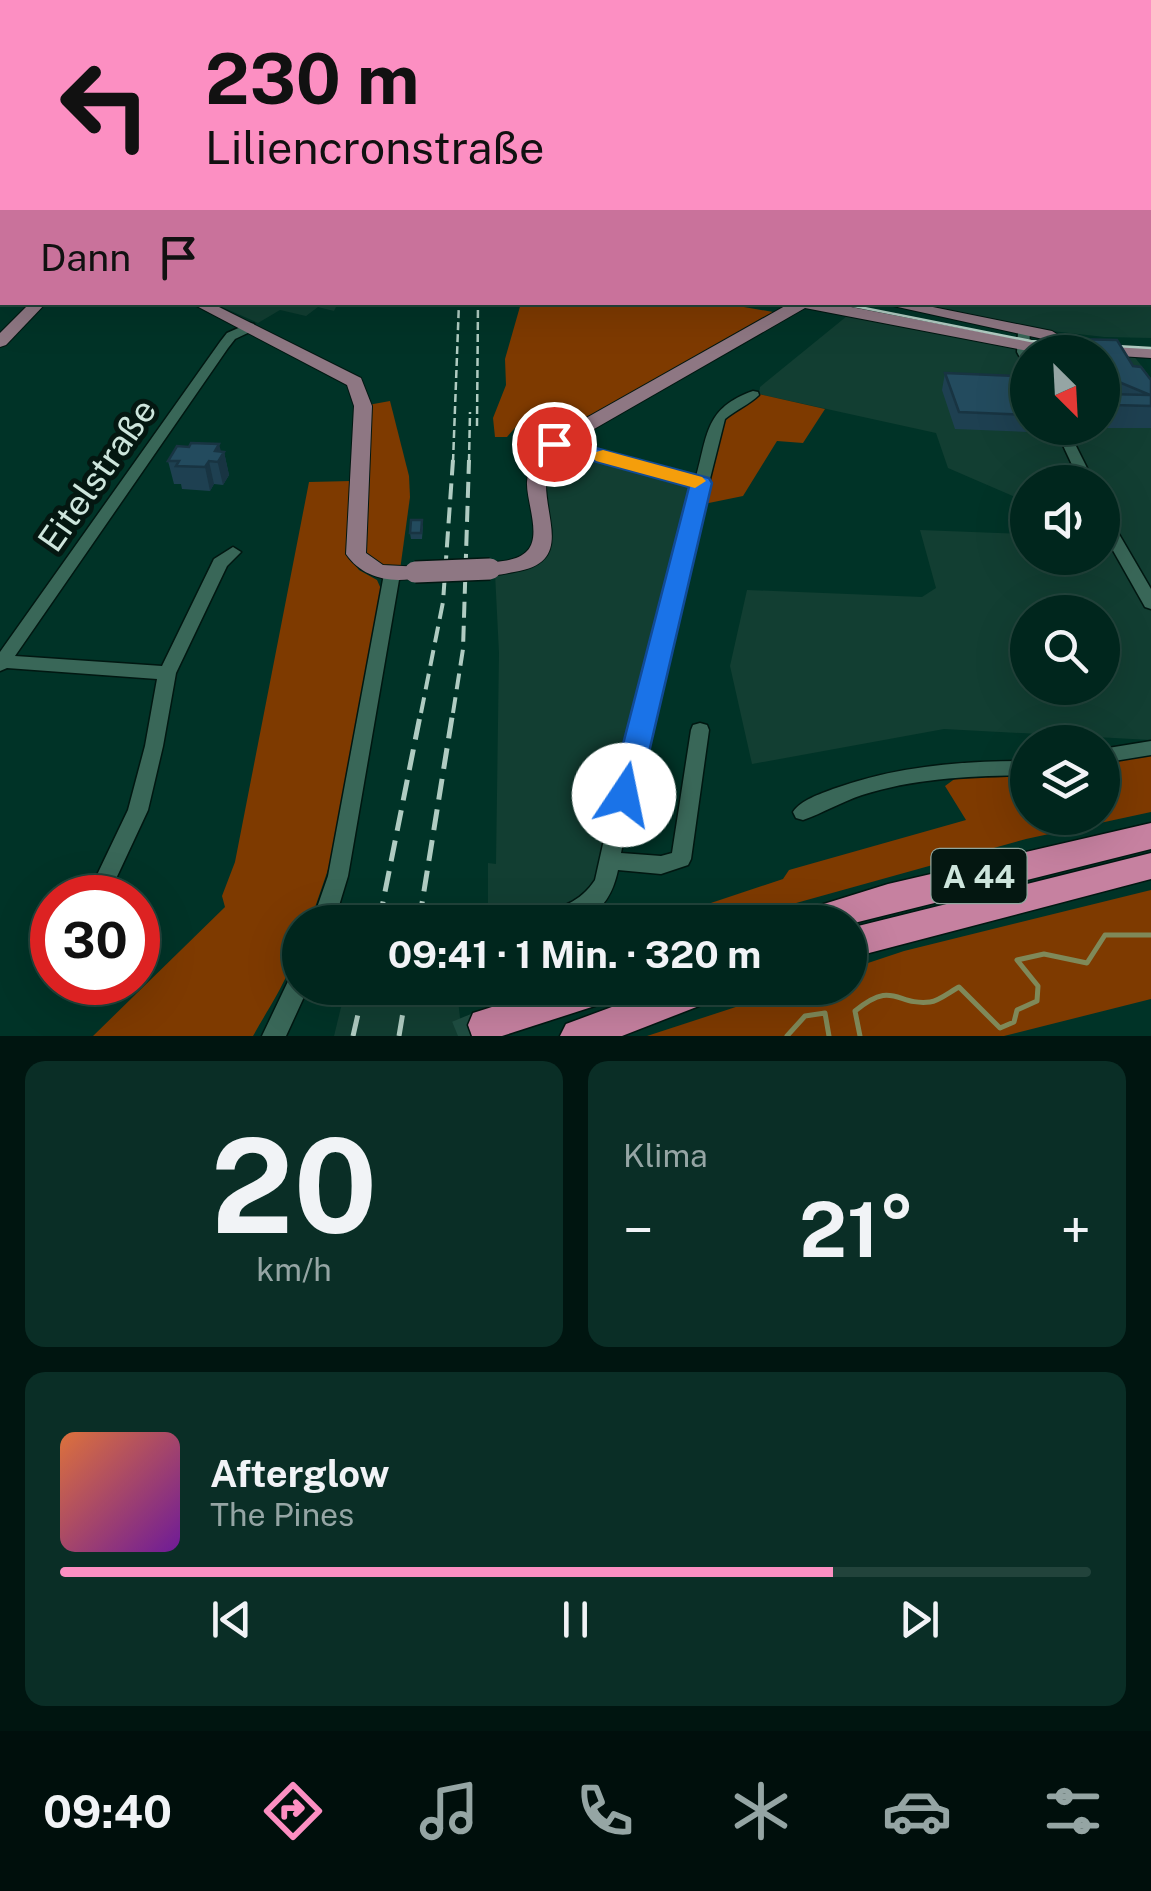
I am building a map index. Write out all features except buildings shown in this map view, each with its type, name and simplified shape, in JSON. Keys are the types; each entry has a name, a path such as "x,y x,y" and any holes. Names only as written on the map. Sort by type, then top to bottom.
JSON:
{"highway":[{"name":"A 44","path":"865,905 1151,836"},
{"name":"A 44","path":"867,938 1151,866"},
{"path":"485,1025 548,1005"},
{"path":"578,1036 660,1005"}],"main road":[{"path":"0,342 37,305"},
{"path":"202,305 344,374 358,386 363,406 355,550 368,567 392,574 522,565 543,549 546,538 535,494 534,473 542,455 554,444 800,305"},
{"path":"814,305 1010,343"},
{"path":"892,305 1010,341"},
{"path":"1120,340 1151,341"},
{"path":"1120,351 1151,353"}],"street":[{"name":"Eitelstraße","path":"1,663 224,345 234,334 250,327"},
{"path":"588,905 602,888 612,860 633,750 720,417 736,403 753,396"},
{"path":"554,444 701,483"},
{"path":"1120,548 1151,603"},
{"path":"107,875 138,810 167,673 220,563 233,552"},
{"path":"329,905 338,876 392,574"},
{"path":"1,663 167,673"},
{"path":"612,860 661,865 681,860 700,730"},
{"path":"1120,753 1151,748"},
{"path":"803,812 831,796 872,783 936,771 1010,769"},
{"path":"274,1036 288,1005"}],"shaded area":[{"path":"218,305 337,305 334,311 318,307 306,316 280,310 258,323"},
{"path":"520,305 732,305 779,313 551,437 525,432 521,421 507,437 495,437 493,418 506,385 505,359"},
{"path":"923,305 1151,305 1151,338 1026,328"},
{"path":"847,316 1010,343 1010,445 1120,445 1120,355 1133,355 1151,378 1151,740 1120,738 1120,725 1010,725 1010,733 944,729 752,764 730,666 747,590 922,597 936,588 920,530 1010,533 1010,575 1120,575 1120,465 1010,465 1010,495 948,468 936,433 759,394 760,387"},
{"path":"759,394 825,409 803,443 777,441 743,496 699,505 720,425 728,414"},
{"path":"390,401 409,476 400,570 387,569 365,556 368,405"},
{"path":"564,449 695,484 598,883 573,905 488,905 488,863 496,864 499,653 495,573 547,552 553,530 541,492 549,452"},
{"path":"351,481 348,556 359,570 377,580 381,589 332,858 316,905 282,905 282,985 253,1036 93,1036 125,1005 160,1005 160,971 225,907 222,896 235,862 309,482"},
{"path":"1151,755 1151,812 1120,819 1120,760"},
{"path":"1010,773 1010,835 1045,835 789,905 705,905 783,879 789,870 966,820 945,786 960,775"},
{"path":"1151,890 1151,999 1004,1036 647,1036 742,1005 867,1005 867,963"},
{"path":"342,1005 459,1005 462,1036 334,1036"}],"waterway":[{"path":"860,1036 855,1011 878,997 930,1002 959,987 1000,1028 1014,1022 1017,1010 1037,1001 1038,986 1017,960 1044,954 1087,963 1105,935 1151,935"},
{"path":"787,1036 805,1016 825,1013 829,1036"}],"tunnel":[{"path":"458,1036 485,1025"}],"tram line":[{"path":"849,305 1031,341 1151,348"}],"railway":[{"path":"453,462 459,305"},
{"path":"477,426 478,305"},
{"path":"469,462 470,412"},
{"path":"421,713 443,602 453,460"},
{"path":"453,713 463,649 469,460"},
{"path":"382,905 421,711"},
{"path":"422,905 453,711"},
{"path":"353,1036 360,1005"},
{"path":"399,1036 404,1005"}],"slow traffic":[{"path":"603,457 695,481"}],"route":[{"path":"554,444 701,483 624,795"}]}
